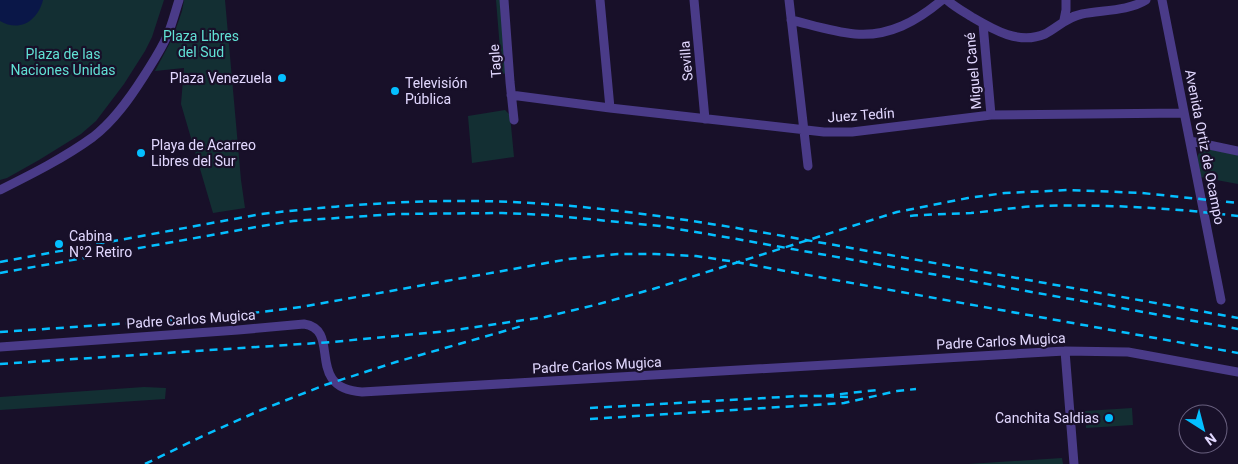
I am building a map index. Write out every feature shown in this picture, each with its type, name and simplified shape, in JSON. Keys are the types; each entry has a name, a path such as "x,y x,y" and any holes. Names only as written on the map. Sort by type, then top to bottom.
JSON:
{"street":[{"path":"0,190 78,147 111,121 132,95 160,49 171,26 179,0"},
{"name":"Tagle","path":"504,0 514,120"},
{"path":"600,0 610,108"},
{"name":"Sevilla","path":"694,0 705,119"},
{"path":"789,0 808,166"},
{"path":"791,20 856,34 874,34 907,24 926,14 942,0"},
{"path":"947,0 997,31 1012,36 1028,37 1047,33 1064,20 1078,14 1134,6 1146,0"},
{"path":"1064,20 1066,0"},
{"name":"Avenida Ortiz de Ocampo","path":"1162,0 1221,300"},
{"name":"Miguel Cané","path":"983,24 992,115"},
{"name":"Juez Tedín","path":"511,95 824,132 852,132 992,115 1184,113"},
{"path":"1190,141 1238,151"},
{"name":"Padre Carlos Mugica","path":"0,347 304,324 314,326 321,334 327,370 334,381 347,389 362,392 1065,351 1128,352 1238,372"},
{"path":"1065,351 1074,464"}],"green space":[{"name":"Plaza de las Naciones Unidas","path":"0,0 164,0 152,37 145,51 124,84 96,121 81,134 39,160 0,180"},
{"name":"Plaza Libres del Sud","path":"184,0 225,0 245,208 213,213 181,104 184,68 155,71 173,37"},
{"path":"496,0 502,0 508,73 502,74"},
{"path":"505,110 510,115 514,157 472,163 468,116"},
{"path":"1203,149 1238,155 1238,184 1200,177 1197,158"},
{"path":"144,387 166,388 165,399 0,410 0,397"},
{"name":"Canchita Saldias","path":"1132,408 1133,425 1086,428 1085,411"},
{"path":"1062,458 1063,464 968,464"}],"shaded area":[{"path":"0,0 43,0 41,7 32,19 21,25 14,26 0,21"}],"railway":[{"path":"0,364 332,342 448,331 545,317 653,289 897,212 1005,193 1069,190 1142,193 1238,203"},
{"path":"0,262 261,214 397,203 451,201 526,203 621,211 716,225 1238,318"},
{"path":"910,216 1064,206 1139,207 1238,216"},
{"path":"0,273 293,221 396,214 502,213 547,215 660,226 1238,329"},
{"path":"0,332 252,313 301,307 569,259 618,254 655,254 696,256 736,262 1238,353"},
{"path":"145,464 261,410 325,385 396,362 522,326"},
{"path":"590,419 844,403 897,391 916,389"},
{"path":"848,397 823,396 877,390"},
{"path":"590,408 823,396"}],"place":[{"name":"Plaza Venezuela","path":"282,78"},
{"name":"Televisión Pública","path":"395,91"},
{"name":"Playa de Acarreo Libres del Sur","path":"141,153"},
{"name":"Cabina N°2 Retiro","path":"59,244"},
{"name":"Canchita Saldias","path":"1109,418"}]}
